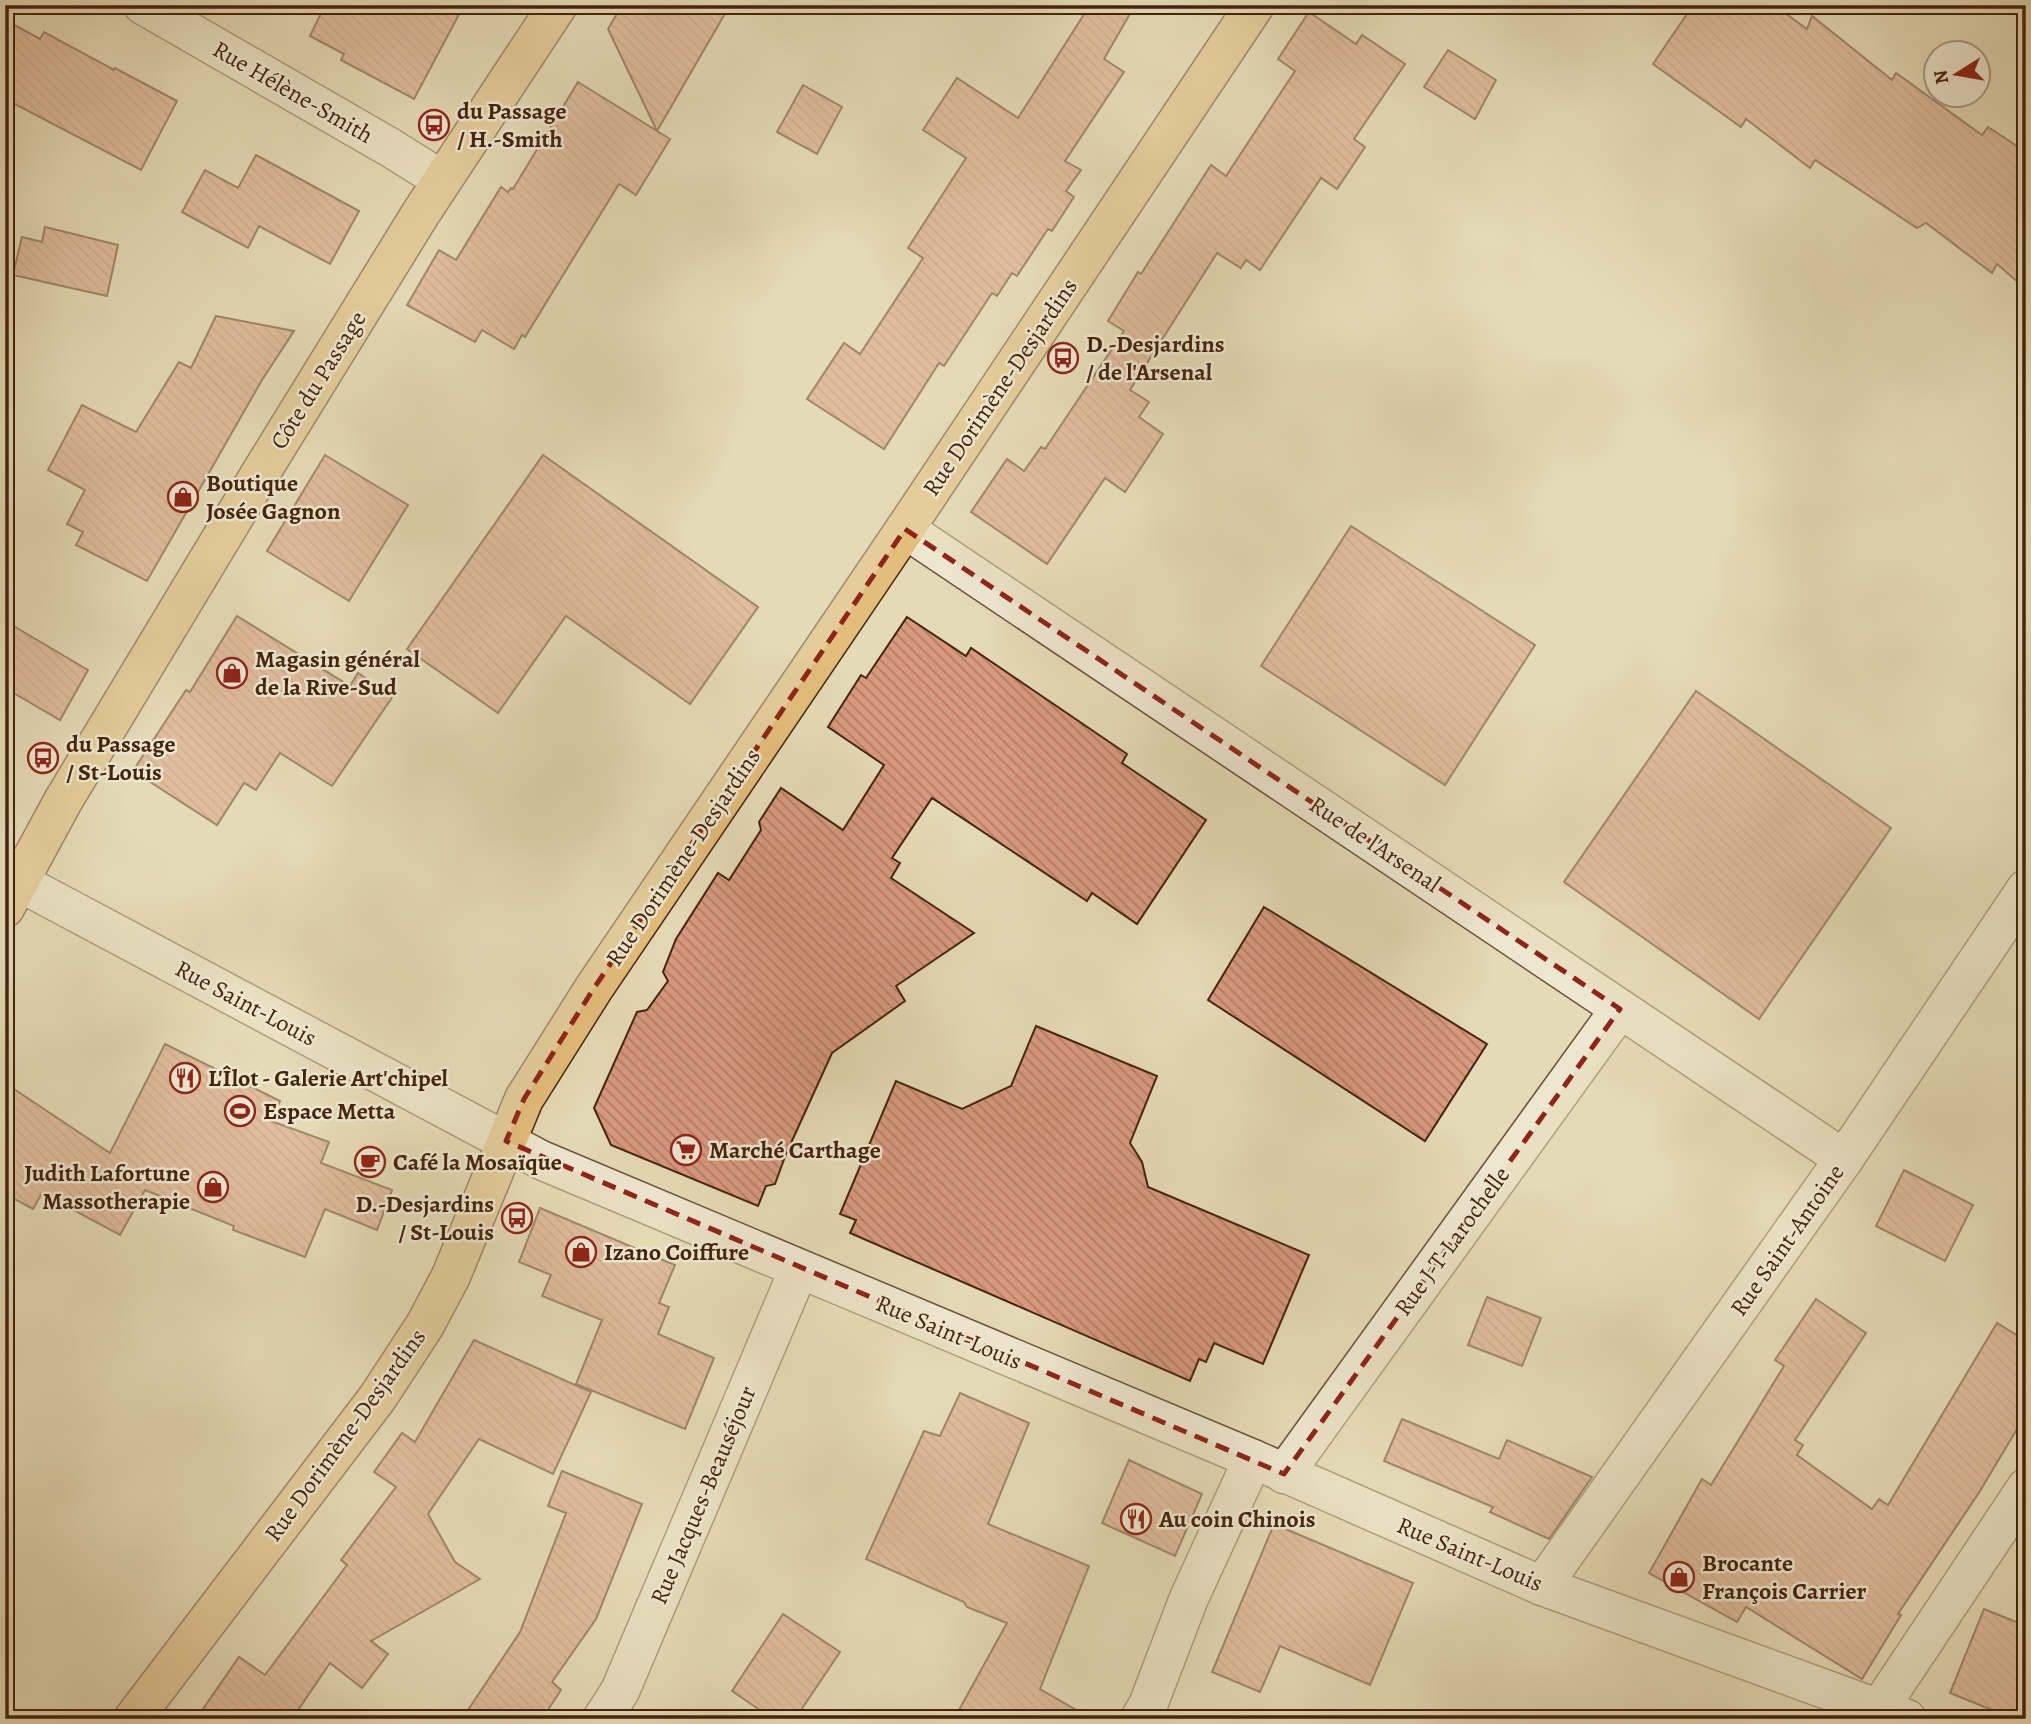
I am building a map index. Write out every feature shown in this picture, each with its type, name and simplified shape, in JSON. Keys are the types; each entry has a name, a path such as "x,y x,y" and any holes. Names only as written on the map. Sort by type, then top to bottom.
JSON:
{"main road":[{"name":"Côte du Passage","path":"12,895 64,801 260,474 442,180 558,5"},
{"name":"Rue Dorimène-Desjardins","path":"133,1719 378,1397 418,1336 451,1276 524,1099 594,988 1255,5"}],"street":[{"name":"Rue Hélène-Smith","path":"143,5 442,180"},
{"name":"Rue de l'Arsenal","path":"905,529 1844,1159"},
{"name":"Rue Saint-Antoine","path":"1542,1586 1844,1159 2026,889"},
{"name":"Rue Saint-Louis","path":"12,895 541,1160 1269,1466 1542,1586 1886,1716"},
{"name":"Rue J-T-Larochelle","path":"1140,1719 1148,1705 1189,1598 1269,1466 1620,1009"},
{"name":"Rue Jacques-Beauséjour","path":"602,1719 620,1691 799,1269"},
{"path":"1886,1716 2026,1488"}],"highlighted area":[{"path":"905,529 1620,1009 1284,1474 506,1141 524,1099 594,988"}],"building":[{"path":"325,5 464,5 414,99 341,60 344,54 310,36"},
{"path":"622,5 730,5 657,131 608,29"},
{"path":"1090,5 1135,5 1104,59 1124,72 1065,161 1081,170 1066,191 1074,197 1052,231 1048,229 1017,276 1012,273 997,296 992,293 944,366 939,363 884,449 807,399 844,343 860,354 923,258 908,248 966,158 923,130 957,78 1018,118"},
{"path":"1693,5 1774,5 1807,29 1812,16 1892,80 1896,73 1923,92 1923,108 1945,108 1982,135 1988,127 2026,152 2026,289 1997,264 1992,273 1926,223 1917,228 1815,160 1810,168 1746,119 1741,127 1653,64"},
{"path":"1309,12 1356,44 1362,35 1405,64 1354,139 1365,147 1337,189 1321,178 1260,270 1246,260 1241,268 1217,253 1130,390 1149,402 1139,417 1163,434 1125,492 1105,478 1047,564 971,512 1007,459 1024,471 1041,447 1045,449 1124,331 1108,321 1138,272 1141,274 1211,165 1226,176 1295,71 1278,59"},
{"path":"5,20 40,39 44,32 177,101 141,170 5,99"},
{"path":"1448,50 1496,80 1475,119 1424,87"},
{"path":"578,82 670,139 636,195 619,184 525,337 522,335 514,349 482,330 475,342 407,305 439,250 456,260 501,187 508,192 513,189"},
{"path":"803,85 842,107 817,154 777,132"},
{"path":"256,155 359,211 330,264 259,226 248,248 182,212 205,170 238,188"},
{"path":"45,227 118,245 107,296 13,275 22,237 42,242"},
{"path":"216,316 294,331 262,380 147,581 76,545 83,532 67,524 85,490 48,470 82,405 136,432 179,362 191,368"},
{"path":"325,455 408,505 349,601 267,551"},
{"path":"543,455 758,607 690,704 566,616 498,713 407,649"},
{"path":"1351,526 1535,645 1445,785 1261,666"},
{"path":"237,616 350,686 358,673 393,696 332,786 280,753 256,790 244,783 217,825 133,771 186,690 190,692"},
{"path":"907,617 966,656 971,648 1027,686 1127,754 1122,763 1206,820 1137,924 1092,893 1087,901 932,798 892,858 900,863 891,878 974,933 896,986 905,1001 832,1053 775,1184 766,1186 758,1206 611,1145 594,1108 637,1012 647,1010 668,981 663,972 676,939 718,873 729,880 761,830 759,822 781,788 843,830 884,765 828,727 861,675 866,678"},
{"path":"5,621 88,670 60,720 5,688"},
{"path":"1696,691 1891,828 1759,1019 1564,882"},
{"path":"1264,907 1487,1044 1425,1141 1208,1000"},
{"path":"1036,1026 1157,1076 1130,1143 1142,1162 1148,1187 1309,1255 1263,1364 1214,1343 1206,1362 1199,1359 1190,1381 850,1233 856,1220 840,1214 896,1081 962,1109 1011,1086"},
{"path":"165,1044 280,1101 271,1121 329,1142 321,1163 392,1190 377,1230 325,1209 305,1257 233,1230 234,1226 145,1190 120,1235 42,1193 33,1209 5,1194 5,1083 110,1153"},
{"path":"1904,1170 1973,1205 1945,1261 1876,1226"},
{"path":"540,1208 675,1265 659,1303 669,1307 658,1334 714,1358 685,1429 576,1384 602,1320 542,1296 551,1275 519,1262"},
{"path":"1487,1297 1541,1318 1522,1366 1468,1345"},
{"path":"1816,1299 1866,1333 1795,1440 1803,1445 1797,1455 1872,1509 1879,1499 1888,1505 1997,1323 2026,1341 2026,1414 1980,1491 1898,1614 1901,1615 1862,1679 1746,1607 1737,1622 1649,1573 1702,1479 1711,1485 1784,1366 1775,1360"},
{"path":"474,1340 591,1392 553,1474 479,1439 428,1514 455,1562 480,1579 371,1641 388,1654 362,1688 330,1663 292,1719 196,1719 239,1657 265,1675 347,1565 341,1560 396,1487 374,1472 402,1433 415,1442"},
{"path":"960,1393 1029,1423 988,1524 1089,1566 1040,1689 1092,1719 954,1719 1007,1623 866,1559 924,1431 940,1436"},
{"path":"1402,1419 1499,1459 1507,1440 1592,1477 1549,1539 1490,1512 1493,1507 1384,1461"},
{"path":"1129,1460 1202,1494 1175,1556 1102,1523"},
{"path":"562,1471 642,1504 596,1619 552,1682 561,1690 542,1719 462,1719 520,1632 566,1513 548,1506"},
{"path":"1274,1524 1413,1583 1370,1685 1280,1646 1260,1692 1212,1672"},
{"path":"1984,1609 2026,1626 2026,1719 2014,1719 1950,1693"},
{"path":"783,1614 840,1652 795,1719 773,1719 732,1691"}],"place":[{"name":"du Passage / H.-Smith","path":"434,125"},
{"name":"D.-Desjardins / de l'Arsenal","path":"1063,358"},
{"name":"Boutique Josée Gagnon","path":"183,497"},
{"name":"Magasin général de la Rive-Sud","path":"232,673"},
{"name":"du Passage / St-Louis","path":"43,758"},
{"name":"L'Îlot - Galerie Art'chipel","path":"185,1078"},
{"name":"Espace Metta","path":"240,1111"},
{"name":"Marché Carthage","path":"686,1150"},
{"name":"Café la Mosaïque","path":"370,1162"},
{"name":"Judith Lafortune Massotherapie","path":"213,1187"},
{"name":"D.-Desjardins / St-Louis","path":"517,1218"},
{"name":"Izano Coiffure","path":"581,1252"},
{"name":"Au coin Chinois","path":"1136,1519"},
{"name":"Brocante François Carrier","path":"1679,1577"}]}
